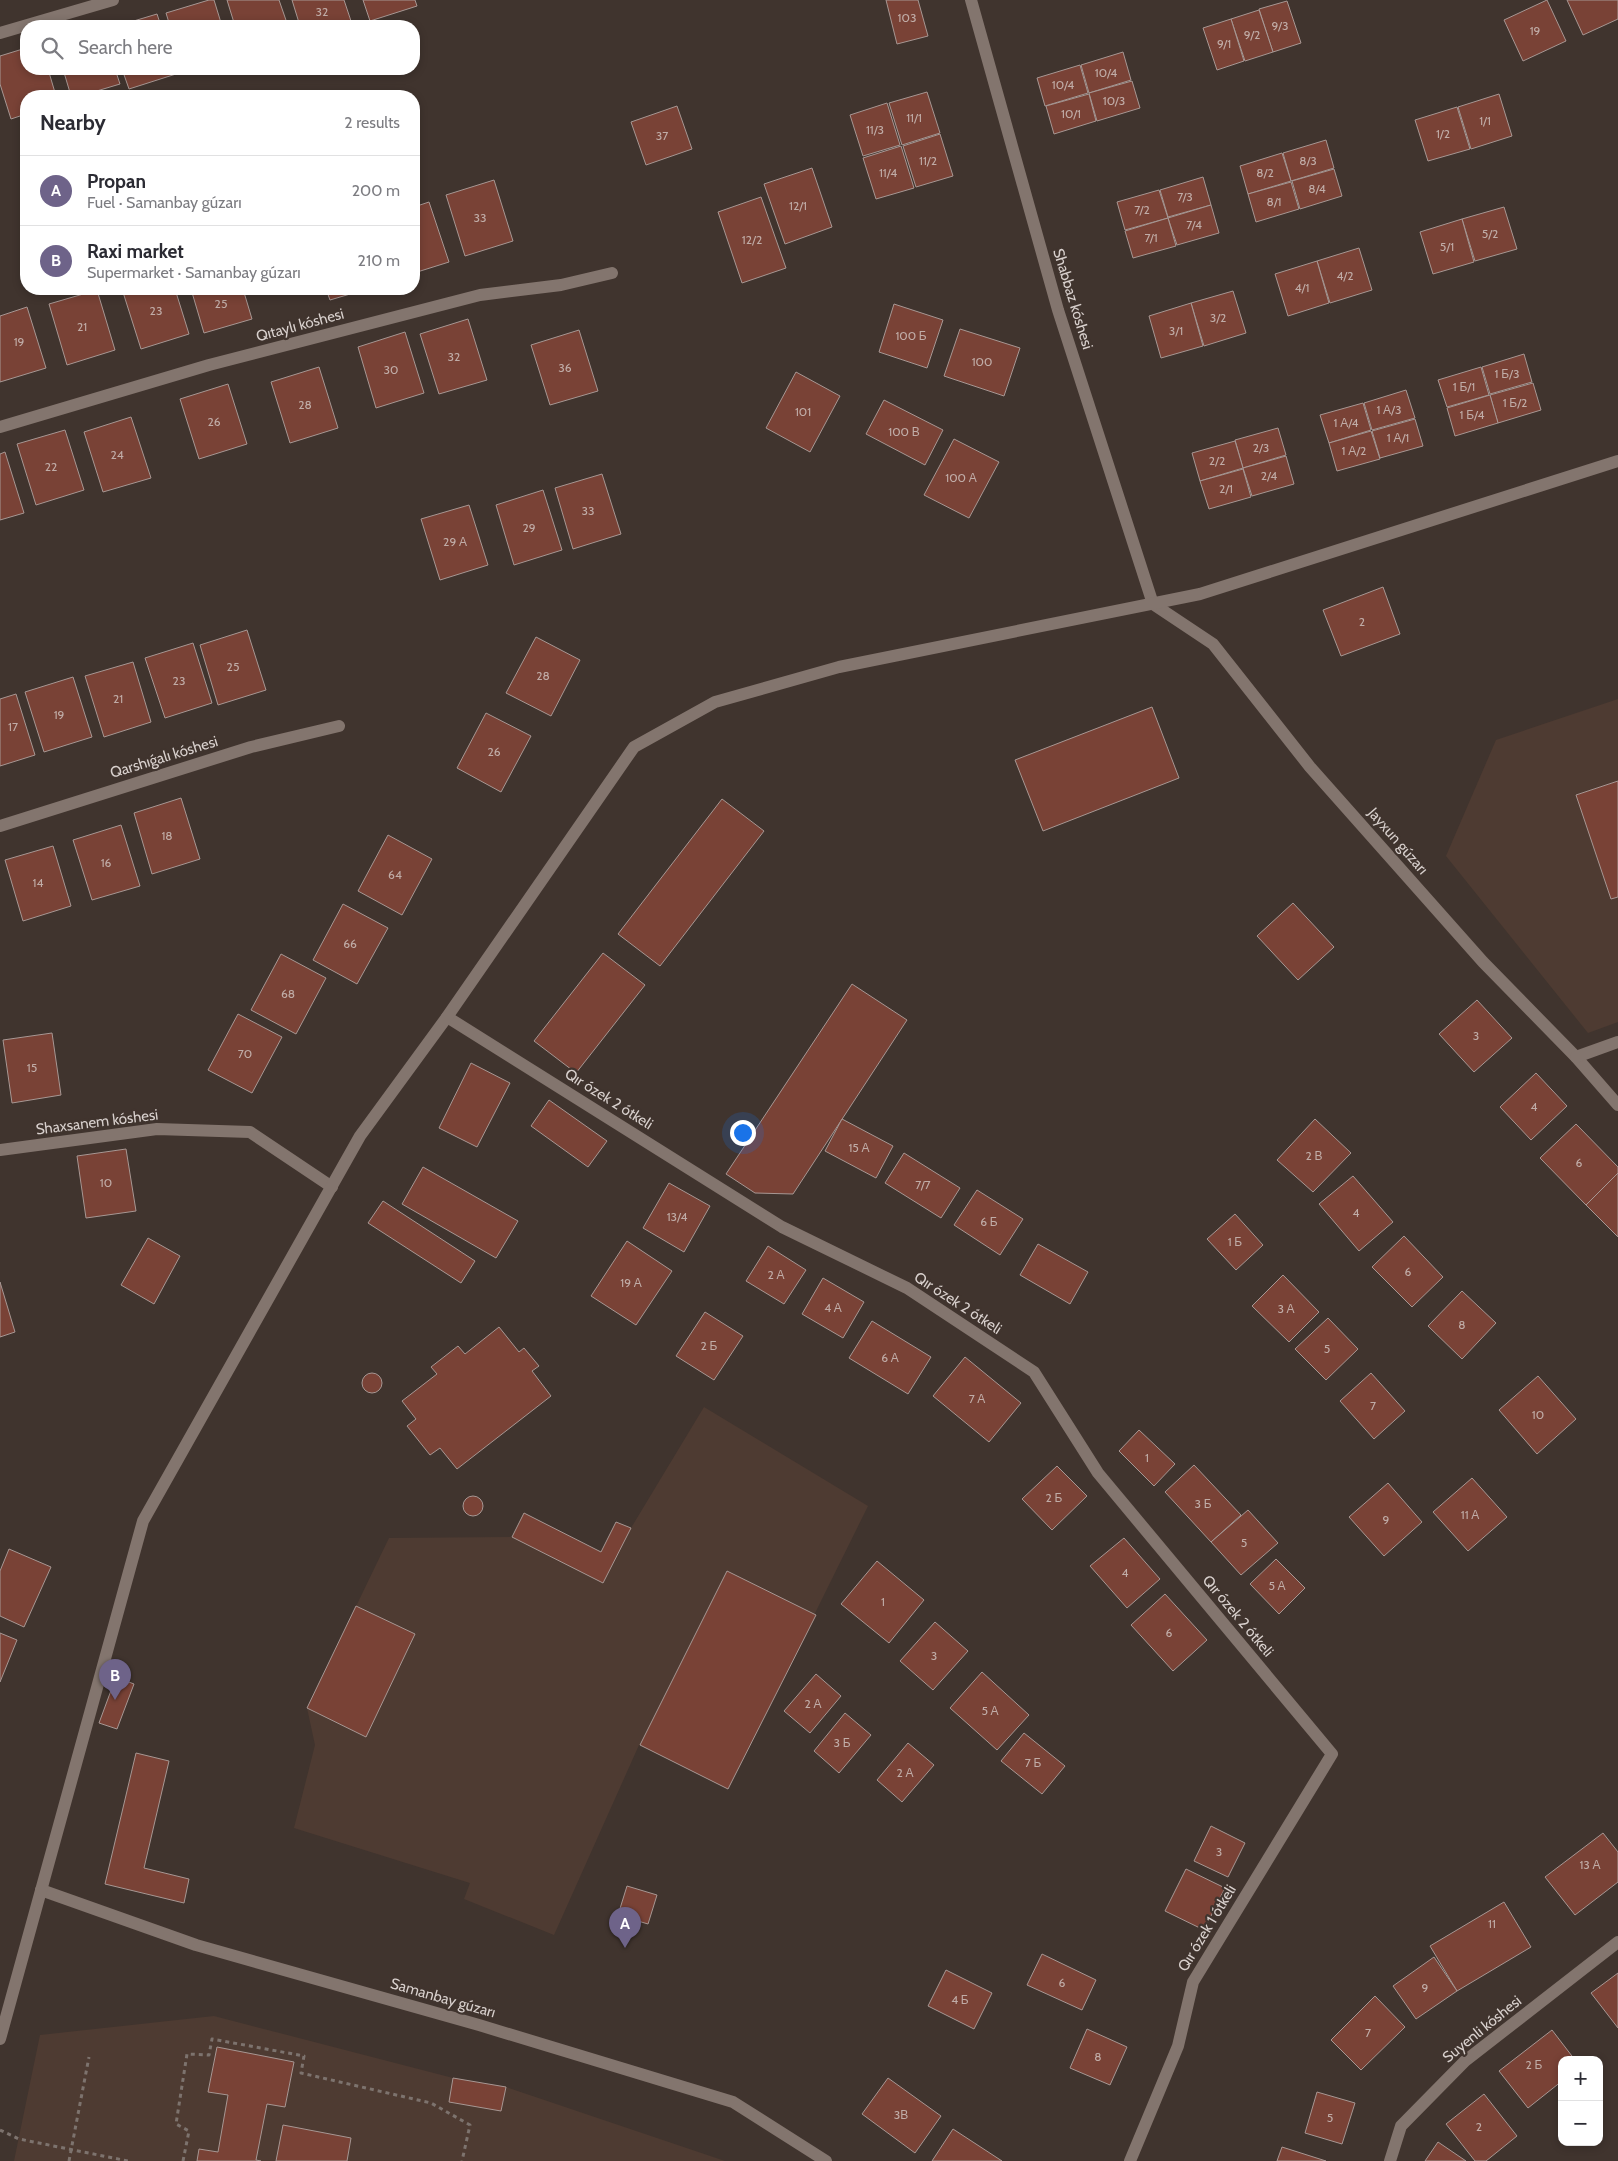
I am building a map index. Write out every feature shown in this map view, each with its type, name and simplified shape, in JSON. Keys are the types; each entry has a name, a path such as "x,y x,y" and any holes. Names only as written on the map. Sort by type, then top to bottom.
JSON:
{"street":[{"path":"45,20 113,0"},
{"name":"Shabbaz kóshesi","path":"971,0 1058,310 1153,604"},
{"path":"0,33 20,27"},
{"name":"Qıtaylı kóshesi","path":"0,427 209,365 480,295 561,285 612,273"},
{"path":"0,2039 143,1521 360,1136 447,1017 634,747 716,702 839,667 1200,594 1618,461"},
{"name":"Jayxun gúzarı","path":"1153,604 1214,644 1310,767 1483,962 1576,1057 1618,1105"},
{"name":"Qarshıǵalı kóshesi","path":"0,826 251,747 339,726"},
{"name":"Qır ózek 2 ótkeli","path":"447,1017 782,1227 907,1288 1034,1372 1098,1473 1332,1754"},
{"path":"1576,1057 1618,1042"},
{"name":"Shaxsanem kóshesi","path":"0,1150 157,1129 250,1132 332,1187"},
{"name":"Qır ózek 1 ótkeli","path":"1130,2161 1178,2046 1193,1982 1332,1754"},
{"name":"Samanbay gúzarı","path":"41,1890 196,1945 479,2025 733,2102 826,2161"},
{"name":"Suyenli kóshesi","path":"1390,2161 1401,2126 1465,2061 1618,1942"}],"path":[{"path":"183,2161 189,2130 176,2124 187,2054 209,2055 212,2039 304,2056 301,2073 430,2103 470,2125 462,2161"},
{"path":"69,2161 89,2057"},
{"path":"0,2130 19,2139 128,2161"}],"shaded area":[{"path":"1618,699 1618,1022 1588,1033 1446,856 1496,740"},
{"path":"704,1407 868,1506 728,1789 639,1745 554,1935 464,1899 470,1883 294,1828 315,1745 307,1708 389,1538 512,1537 603,1582 631,1528"},
{"path":"214,2016 453,2078 506,2087 725,2161 14,2161 40,2035"}],"building":[{"path":"214,0 220,20 168,20 166,13"},
{"path":"227,0 279,0 286,20 233,20"},
{"path":"292,0 344,0 351,20 298,20"},
{"path":"363,0 415,0 417,6 370,20"},
{"path":"886,0 918,0 928,36 897,44"},
{"path":"1547,0 1566,41 1523,61 1504,20"},
{"path":"1567,0 1618,0 1618,19 1583,35"},
{"path":"1287,1 1301,43 1273,52 1259,9"},
{"path":"1259,10 1273,52 1245,61 1231,19"},
{"path":"157,14 159,20 137,20"},
{"path":"1231,19 1244,61 1217,70 1203,28"},
{"path":"20,50 20,75 50,75 54,90 20,90 20,116 11,119 0,84 0,56"},
{"path":"1123,52 1131,80 1089,93 1081,65"},
{"path":"1080,65 1088,93 1045,106 1037,78"},
{"path":"65,75 117,75 120,84 100,90 69,90"},
{"path":"124,75 173,75 129,89"},
{"path":"1132,81 1140,108 1097,121 1089,93"},
{"path":"927,92 940,133 902,145 889,103"},
{"path":"1089,94 1096,121 1054,134 1046,106"},
{"path":"1499,94 1512,136 1471,149 1458,107"},
{"path":"887,103 900,145 863,156 850,115"},
{"path":"677,106 692,149 646,165 631,122"},
{"path":"1457,107 1470,149 1428,161 1415,120"},
{"path":"940,134 953,176 916,187 903,146"},
{"path":"1326,140 1334,168 1291,181 1283,153"},
{"path":"901,146 914,188 876,199 863,158"},
{"path":"1282,153 1291,181 1248,194 1240,166"},
{"path":"812,168 832,227 785,244 764,184"},
{"path":"1334,169 1342,196 1300,209 1292,181"},
{"path":"1203,177 1211,205 1168,217 1160,190"},
{"path":"494,180 513,241 465,256 446,195"},
{"path":"1291,182 1299,209 1256,222 1248,194"},
{"path":"1159,190 1168,218 1125,230 1117,202"},
{"path":"761,197 786,268 742,283 718,212"},
{"path":"429,202 449,262 420,271 420,205"},
{"path":"1211,205 1219,233 1177,245 1168,218"},
{"path":"1504,207 1517,249 1475,261 1462,219"},
{"path":"1168,218 1176,246 1133,258 1125,231"},
{"path":"1462,219 1474,262 1433,274 1420,232"},
{"path":"1359,248 1372,290 1330,303 1317,261"},
{"path":"1317,261 1329,303 1288,316 1275,274"},
{"path":"1233,291 1246,333 1204,346 1191,303"},
{"path":"80,295 98,295 115,350 67,365 49,304"},
{"path":"124,295 177,295 189,334 141,349"},
{"path":"193,295 245,295 252,319 204,333"},
{"path":"328,295 347,295 330,300"},
{"path":"1191,303 1203,346 1161,358 1149,316"},
{"path":"894,304 943,320 927,368 879,352"},
{"path":"27,307 46,368 0,382 0,316"},
{"path":"468,319 487,380 439,394 420,334"},
{"path":"960,329 1020,348 1004,396 944,376"},
{"path":"579,330 598,391 550,405 531,345"},
{"path":"405,332 424,393 376,408 358,347"},
{"path":"1524,354 1532,382 1490,394 1482,367"},
{"path":"319,367 338,428 290,443 271,382"},
{"path":"1481,367 1489,395 1447,407 1438,380"},
{"path":"796,372 840,396 810,452 766,428"},
{"path":"1533,383 1541,410 1498,423 1490,395"},
{"path":"228,384 247,444 199,459 180,399"},
{"path":"1406,390 1415,418 1372,430 1364,403"},
{"path":"1490,395 1498,423 1455,436 1447,408"},
{"path":"884,400 943,430 925,465 866,434"},
{"path":"1363,403 1371,430 1329,443 1320,415"},
{"path":"131,417 151,478 103,492 84,432"},
{"path":"1415,419 1423,446 1380,458 1372,431"},
{"path":"1278,428 1286,455 1243,468 1235,440"},
{"path":"65,430 84,490 36,505 17,444"},
{"path":"1371,431 1380,459 1337,471 1329,443"},
{"path":"954,439 999,462 969,518 924,495"},
{"path":"1235,441 1243,468 1200,481 1192,453"},
{"path":"5,452 24,513 0,520 0,454"},
{"path":"1286,456 1294,484 1252,496 1243,468"},
{"path":"1243,469 1251,497 1209,509 1200,481"},
{"path":"602,474 621,534 573,549 555,488"},
{"path":"543,490 562,550 514,565 496,505"},
{"path":"469,505 488,565 440,580 421,519"},
{"path":"1383,587 1400,634 1341,656 1323,610"},
{"path":"247,630 266,690 218,705 200,645"},
{"path":"536,637 580,660 551,716 506,693"},
{"path":"193,643 212,703 165,718 145,658"},
{"path":"133,662 151,722 104,737 85,676"},
{"path":"73,677 92,737 44,752 25,692"},
{"path":"16,694 35,755 0,766 0,699"},
{"path":"1152,707 1179,778 1043,831 1015,760"},
{"path":"486,713 531,736 501,792 457,768"},
{"path":"1618,781 1618,897 1611,899 1576,795"},
{"path":"181,798 200,859 152,874 134,813"},
{"path":"722,799 764,831 660,966 618,934"},
{"path":"121,825 140,886 92,900 73,840"},
{"path":"388,835 432,859 402,915 358,891"},
{"path":"53,846 71,906 23,921 5,860"},
{"path":"1293,903 1334,947 1298,980 1257,936"},
{"path":"343,904 388,928 357,984 313,960"},
{"path":"603,953 645,985 576,1073 534,1041"},
{"path":"281,954 326,978 296,1034 251,1010"},
{"path":"852,984 907,1020 793,1194 755,1193 726,1174"},
{"path":"1477,1000 1512,1038 1474,1072 1439,1034"},
{"path":"238,1014 282,1037 252,1093 208,1070"},
{"path":"52,1033 61,1095 12,1103 3,1040"},
{"path":"471,1063 510,1083 477,1147 439,1128"},
{"path":"1536,1073 1567,1106 1531,1140 1500,1107"},
{"path":"549,1100 607,1141 588,1167 531,1126"},
{"path":"842,1119 893,1146 876,1178 825,1151"},
{"path":"1315,1119 1351,1153 1313,1192 1277,1160"},
{"path":"1576,1124 1618,1167 1618,1173 1586,1205 1540,1158"},
{"path":"126,1149 136,1211 86,1218 77,1156"},
{"path":"904,1153 960,1188 941,1218 885,1183"},
{"path":"423,1167 518,1221 496,1258 402,1204"},
{"path":"1618,1173 1618,1237 1586,1205"},
{"path":"1353,1176 1393,1222 1359,1251 1319,1204"},
{"path":"669,1183 710,1206 684,1252 643,1228"},
{"path":"977,1190 1023,1219 1000,1255 954,1225"},
{"path":"383,1201 475,1261 461,1283 368,1223"},
{"path":"1235,1214 1263,1245 1236,1270 1207,1239"},
{"path":"1404,1236 1443,1277 1412,1307 1372,1267"},
{"path":"148,1238 180,1256 154,1304 121,1285"},
{"path":"627,1241 672,1271 636,1325 591,1296"},
{"path":"1038,1244 1088,1272 1070,1304 1020,1275"},
{"path":"768,1246 806,1270 784,1304 746,1281"},
{"path":"1283,1275 1319,1312 1289,1342 1252,1306"},
{"path":"823,1278 864,1302 843,1338 802,1314"},
{"path":"0,1282 15,1332 0,1337"},
{"path":"1462,1291 1496,1323 1462,1359 1428,1326"},
{"path":"705,1312 743,1336 714,1380 676,1356"},
{"path":"1328,1318 1358,1349 1326,1380 1295,1349"},
{"path":"872,1321 931,1357 908,1394 849,1358"},
{"path":"499,1327 519,1352 524,1348 539,1366 532,1371 551,1396 457,1469 440,1448 430,1455 407,1426 416,1419 402,1401 437,1374 431,1367 458,1346 465,1354"},
{"path":"965,1357 1021,1403 989,1442 933,1396"},
{"path":"372,1373 379,1376 382,1383 379,1390 372,1393 365,1390 362,1383 365,1376"},
{"path":"1371,1373 1405,1411 1374,1439 1340,1401"},
{"path":"1538,1376 1576,1419 1537,1454 1499,1410"},
{"path":"1139,1430 1175,1464 1154,1486 1119,1451"},
{"path":"1194,1465 1241,1515 1211,1542 1165,1492"},
{"path":"1057,1466 1087,1496 1052,1530 1022,1499"},
{"path":"1472,1478 1507,1517 1468,1551 1433,1512"},
{"path":"1388,1483 1422,1522 1384,1556 1349,1517"},
{"path":"473,1496 480,1499 483,1506 480,1513 473,1516 466,1513 463,1506 466,1499"},
{"path":"1248,1510 1278,1543 1241,1575 1211,1542"},
{"path":"524,1513 601,1552 616,1522 631,1528 603,1583 512,1537"},
{"path":"1124,1538 1160,1579 1127,1608 1090,1566"},
{"path":"9,1549 51,1567 24,1627 0,1616 0,1571"},
{"path":"1276,1559 1305,1588 1279,1614 1250,1584"},
{"path":"877,1561 924,1600 889,1643 841,1604"},
{"path":"727,1571 816,1615 728,1789 640,1745"},
{"path":"1165,1594 1207,1640 1173,1671 1131,1625"},
{"path":"356,1606 415,1634 366,1737 307,1708"},
{"path":"935,1622 968,1651 933,1690 900,1661"},
{"path":"0,1633 17,1640 0,1682"},
{"path":"982,1672 1029,1715 997,1750 950,1708"},
{"path":"816,1674 841,1696 810,1733 784,1711"},
{"path":"116,1677 134,1684 117,1729 99,1723"},
{"path":"845,1713 871,1735 839,1773 814,1751"},
{"path":"1024,1733 1065,1766 1042,1794 1001,1761"},
{"path":"908,1743 934,1765 902,1802 877,1780"},
{"path":"136,1753 169,1761 144,1868 189,1879 184,1903 105,1884"},
{"path":"1211,1826 1245,1843 1228,1877 1194,1861"},
{"path":"1603,1833 1618,1852 1618,1882 1575,1915 1545,1877"},
{"path":"1186,1869 1225,1888 1204,1930 1165,1911"},
{"path":"627,1886 657,1895 648,1924 618,1915"},
{"path":"1504,1902 1531,1947 1457,1991 1430,1946"},
{"path":"1042,1954 1096,1980 1082,2010 1027,1985"},
{"path":"1434,1957 1457,1991 1416,2019 1393,1986"},
{"path":"946,1970 992,1993 974,2029 928,2006"},
{"path":"1618,1973 1618,2028 1591,1993"},
{"path":"1375,1996 1405,2027 1361,2070 1331,2040"},
{"path":"1087,2029 1127,2047 1110,2085 1070,2068"},
{"path":"1552,2030 1572,2056 1558,2056 1558,2084 1528,2108 1499,2071"},
{"path":"217,2047 294,2062 285,2107 267,2104 256,2160 261,2161 197,2161 199,2149 218,2152 228,2095 208,2092"},
{"path":"453,2078 506,2087 501,2111 449,2102"},
{"path":"888,2078 941,2116 915,2153 862,2114"},
{"path":"1317,2092 1355,2103 1342,2144 1305,2133"},
{"path":"1484,2094 1517,2136 1486,2161 1475,2161 1446,2124"},
{"path":"283,2125 351,2138 347,2161 276,2161"},
{"path":"953,2129 1002,2161 932,2161"},
{"path":"1438,2142 1466,2161 1425,2161"},
{"path":"1282,2147 1326,2161 1277,2161"}],"place":[{"name":"Raxi market","path":"115,1700"},
{"name":"Propan","path":"625,1948"}]}
